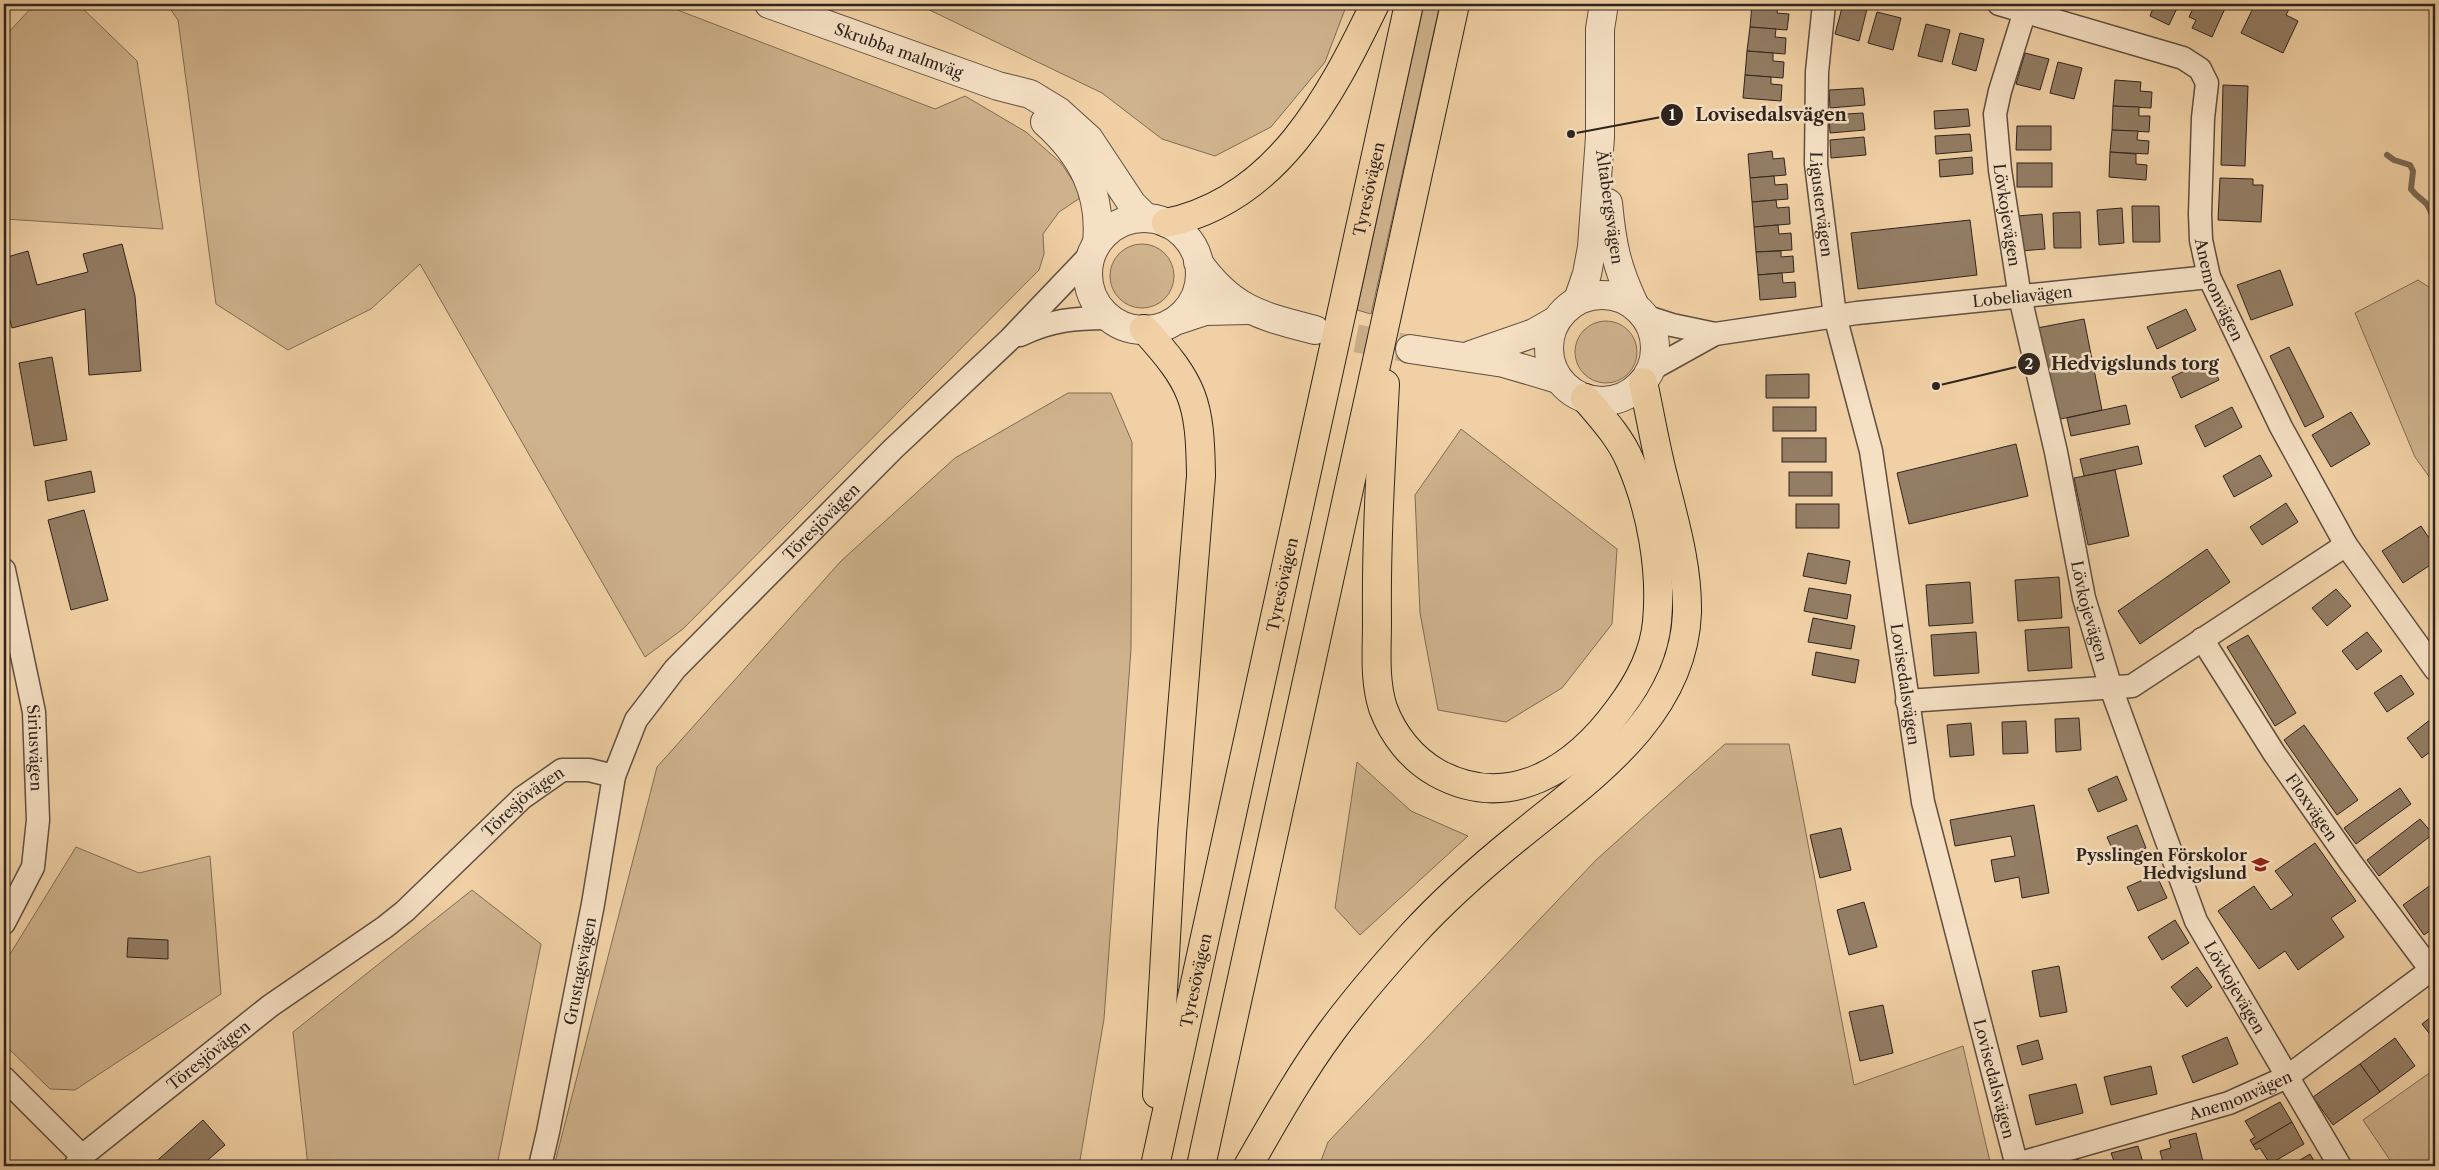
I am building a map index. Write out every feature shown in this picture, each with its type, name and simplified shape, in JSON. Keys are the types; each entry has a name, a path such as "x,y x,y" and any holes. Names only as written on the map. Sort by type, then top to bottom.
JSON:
{"highway":[{"path":"1156,220 1201,214 1234,196 1266,172 1295,142 1345,66 1375,4"},
{"name":"Tyresövägen","path":"1154,1166 1409,4"},
{"path":"1201,1166 1455,4"},
{"path":"1390,298 1379,498 1377,680 1383,706 1393,732 1409,751 1429,768 1451,780 1474,786 1499,788 1526,783 1548,775 1575,758 1604,730 1631,693 1650,656 1657,624 1659,586 1649,520 1630,460 1612,430 1585,398"},
{"path":"1144,329 1185,379 1195,404 1201,431 1201,476 1172,833 1154,1166"},
{"path":"1248,1166 1286,1101 1330,1033 1371,981 1414,933 1462,887 1615,756 1642,727 1662,698 1676,665 1683,640 1687,613 1685,579 1678,540 1653,437 1648,376"}],"street":[{"name":"Skrubba malmväg","path":"769,4 998,86 1030,94 1058,111 1089,139 1132,204 1156,220"},
{"name":"Ältabergsvägen","path":"1578,300 1585,280 1592,246 1600,137 1600,29 1604,4"},
{"name":"Ligustervägen","path":"1824,4 1817,72 1816,164 1835,316"},
{"name":"Anemonvägen","path":"1998,4 2183,58 2192,62 2205,75 2207,82 2203,118 2200,214 2201,240 2209,277 2281,427 2346,546 2435,669"},
{"name":"Lövkojevägen","path":"2025,11 2000,91 1995,114 2006,218 2020,297 2056,452 2084,598 2111,688 2196,920 2340,1166"},
{"name":"Skrubba malmväg","path":"998,86 1046,123 1074,152 1092,188 1096,201 1099,222 1095,248"},
{"name":"Ältabergsvägen","path":"1600,137 1613,246 1619,274 1640,310"},
{"path":"1248,310 1212,281 1198,262 1193,249 1180,232 1156,220 1126,220 1112,227 1095,248 1088,277 1094,300 1108,318 1125,327 1162,328 1178,320 1205,311 1248,310 1315,330"},
{"name":"Töresjövägen","path":"79,1161 270,1006 385,927 405,911 522,798 562,770 589,770 614,776 636,720 674,670 893,449 1010,339 1095,248"},
{"path":"1178,320 1190,305 1199,284 1198,262"},
{"name":"Lobeliavägen","path":"1835,316 2209,277"},
{"path":"1715,334 1648,376 1629,394 1612,401 1585,398 1569,390 1558,379 1551,365 1548,352 1556,322 1566,309 1578,300 1597,294 1617,296 1640,310 1672,325 1715,334 1835,316"},
{"path":"1640,310 1656,337 1657,355 1648,376"},
{"name":"Lovisedalsvägen","path":"1835,316 1871,451 1907,701 1924,802 1934,848 2017,1165"},
{"name":"Töresjövägen","path":"1010,339 1042,324 1108,318"},
{"path":"1468,356 1516,340 1556,322"},
{"path":"1410,349 1468,356 1504,363 1558,379"},
{"path":"1907,701 2132,686 2346,546"},
{"name":"Siriusvägen","path":"4,570 34,712 38,820 33,867 4,923"},
{"name":"Floxvägen","path":"2202,639 2274,753 2351,864 2433,969"},
{"name":"Grustagsvägen","path":"540,1166 593,904 614,776"},
{"name":"Anemonvägen","path":"2017,1165 2229,1102 2287,1077 2433,969"},
{"path":"4,1078 79,1161"}],"shaded area":[{"path":"35,4 78,4 137,61 163,229 4,219 4,37"},
{"path":"167,4 662,4 935,109 965,96 1026,132 1061,163 1083,196 1059,212 1043,234 1044,254 1039,270 683,629 645,657 420,264 371,309 288,350 216,304 178,20"},
{"path":"917,4 1347,4 1325,62 1271,127 1215,156 1162,139 1102,93"},
{"path":"1424,4 1440,4 1371,314 1357,310"},
{"path":"1136,244 1148,244 1165,253 1172,264 1174,276 1172,288 1165,299 1148,308 1136,308 1124,303 1115,294 1110,282 1110,270 1115,258 1124,249"},
{"path":"2418,280 2435,291 2435,485 2415,457 2355,313"},
{"path":"1606,321 1623,326 1628,330 1632,335 1637,352 1632,369 1628,374 1623,378 1606,383 1589,378 1584,374 1580,369 1575,352 1580,335 1584,330 1589,326"},
{"path":"1068,393 1111,393 1132,442 1131,649 1104,1019 1079,1166 554,1166 657,767 841,561 955,458"},
{"path":"1461,429 1617,549 1612,624 1562,688 1506,722 1438,710 1420,613 1415,495"},
{"path":"1725,744 1789,744 1854,1085 1963,1046 1991,1166 1319,1166 1328,1142 1596,860"},
{"path":"1357,762 1411,811 1468,836 1360,935 1335,908"},
{"path":"76,847 139,873 210,856 221,994 75,1090 50,1089 4,1044 4,964"},
{"path":"472,890 541,944 497,1166 308,1166 293,1032"},
{"path":"2435,1069 2435,1166 2394,1166 2363,1120"}],"building":[{"path":"1752,4 1778,4 1777,13 1789,14 1787,30 1750,27"},
{"path":"1843,4 1867,9 1859,41 1835,34"},
{"path":"2108,4 2128,4 2125,10"},
{"path":"2147,4 2179,4 2169,25 2150,16 2153,8"},
{"path":"2195,4 2227,4 2212,37 2192,28 2196,20 2189,17"},
{"path":"2255,4 2279,4 2289,9 2286,15 2298,21 2283,53 2241,33"},
{"path":"1877,12 1901,18 1893,50 1868,43"},
{"path":"1926,24 1950,30 1942,62 1918,56"},
{"path":"1750,27 1776,29 1775,37 1786,38 1785,54 1747,51"},
{"path":"1960,33 1984,39 1976,71 1952,64"},
{"path":"1747,51 1773,53 1773,61 1784,62 1783,78 1745,75"},
{"path":"2025,53 2049,59 2040,90 2016,84"},
{"path":"2058,62 2082,68 2074,99 2050,93"},
{"path":"1745,75 1771,77 1771,84 1782,85 1781,101 1743,98"},
{"path":"2115,80 2141,82 2140,91 2152,92 2151,108 2113,106"},
{"path":"2223,85 2248,86 2245,166 2221,165"},
{"path":"1863,88 1865,105 1830,108 1829,90"},
{"path":"2113,106 2139,107 2139,116 2150,116 2149,132 2112,130"},
{"path":"1968,109 1970,126 1935,129 1934,111"},
{"path":"1863,113 1865,130 1830,133 1829,115"},
{"path":"2017,126 2051,126 2051,150 2016,150"},
{"path":"2112,130 2138,131 2137,140 2149,141 2148,154 2110,152"},
{"path":"1970,134 1972,151 1936,154 1935,136"},
{"path":"1864,137 1866,155 1831,158 1830,140"},
{"path":"1772,151 1773,159 1784,158 1786,175 1750,178 1748,154"},
{"path":"2110,152 2136,154 2136,164 2147,165 2146,180 2109,177"},
{"path":"1972,157 1973,174 1940,177 1939,160"},
{"path":"2017,163 2052,163 2052,187 2017,187"},
{"path":"1774,176 1775,185 1787,184 1788,199 1752,202 1750,178"},
{"path":"2220,178 2253,179 2253,185 2263,185 2261,222 2218,220"},
{"path":"1776,200 1777,208 1789,207 1790,224 1754,227 1752,202"},
{"path":"2132,206 2159,206 2160,242 2133,242"},
{"path":"2122,208 2124,243 2099,245 2097,210"},
{"path":"2080,212 2081,248 2054,248 2053,213"},
{"path":"2042,214 2045,249 2020,251 2017,216"},
{"path":"1970,220 1977,275 1858,289 1851,233"},
{"path":"1778,225 1779,234 1791,233 1792,250 1756,252 1754,227"},
{"path":"122,244 135,296 141,371 89,375 85,309 12,328 4,297 4,258 28,251 37,285 88,272 83,254"},
{"path":"1781,251 1781,257 1793,256 1794,272 1758,275 1756,252"},
{"path":"2280,270 2293,305 2251,320 2237,285"},
{"path":"1782,273 1783,283 1795,282 1796,297 1760,300 1758,275"},
{"path":"2186,309 2196,330 2157,349 2147,327"},
{"path":"2084,319 2102,410 2056,420 2037,328"},
{"path":"2289,347 2324,417 2305,427 2270,356"},
{"path":"52,357 67,440 34,446 19,363"},
{"path":"2209,359 2219,380 2181,398 2172,377"},
{"path":"1809,374 1809,398 1766,398 1766,375"},
{"path":"2126,405 2130,424 2071,436 2067,418"},
{"path":"1773,407 1816,407 1816,431 1773,431"},
{"path":"2232,407 2242,427 2205,447 2195,426"},
{"path":"2351,412 2370,444 2331,467 2312,435"},
{"path":"1782,438 1826,438 1826,462 1782,462"},
{"path":"2016,444 2028,496 1909,524 1897,473"},
{"path":"2138,446 2142,464 2084,476 2080,459"},
{"path":"2260,455 2272,476 2234,497 2223,476"},
{"path":"2115,470 2129,536 2088,545 2074,478"},
{"path":"91,471 95,492 48,501 45,481"},
{"path":"1789,472 1832,472 1832,496 1789,496"},
{"path":"2286,503 2298,522 2262,545 2250,527"},
{"path":"1796,504 1839,504 1839,528 1796,528"},
{"path":"84,510 108,600 71,610 48,520"},
{"path":"2421,526 2435,547 2435,562 2403,583 2382,551"},
{"path":"2207,549 2230,582 2140,644 2118,611"},
{"path":"1808,553 1850,561 1846,584 1803,576"},
{"path":"2059,577 2062,618 2018,621 2015,580"},
{"path":"1970,582 1973,623 1929,626 1926,585"},
{"path":"1809,588 1851,595 1847,619 1804,611"},
{"path":"2336,589 2351,606 2327,626 2312,608"},
{"path":"1813,618 1855,626 1851,649 1808,642"},
{"path":"2069,627 2072,668 2028,671 2025,630"},
{"path":"1976,632 1979,673 1934,676 1931,635"},
{"path":"2367,632 2382,651 2357,670 2342,651"},
{"path":"2248,635 2296,713 2275,726 2227,647"},
{"path":"1816,652 1859,660 1855,683 1812,675"},
{"path":"2401,675 2414,694 2387,712 2374,693"},
{"path":"2079,718 2081,750 2056,752 2055,719"},
{"path":"2431,719 2435,725 2435,748 2422,758 2407,738"},
{"path":"2026,721 2028,753 2003,754 2002,722"},
{"path":"1971,723 1974,755 1950,757 1947,725"},
{"path":"2304,725 2358,800 2337,815 2284,740"},
{"path":"2117,776 2127,800 2098,812 2088,789"},
{"path":"2400,788 2411,804 2356,844 2344,828"},
{"path":"2034,805 2049,893 2022,898 2019,877 1995,882 1991,860 2015,856 2011,836 1955,846 1950,820"},
{"path":"2420,819 2433,834 2379,876 2367,860"},
{"path":"2137,825 2146,848 2117,860 2107,837"},
{"path":"1841,828 1851,870 1820,878 1810,835"},
{"path":"2315,843 2356,901 2331,918 2344,937 2298,970 2285,951 2259,969 2218,911 2254,886 2271,910 2293,895 2275,871"},
{"path":"2156,874 2167,898 2138,911 2127,887"},
{"path":"2435,882 2435,927 2424,935 2403,905"},
{"path":"1864,902 1877,947 1849,955 1837,910"},
{"path":"2175,920 2189,943 2162,960 2148,937"},
{"path":"128,938 168,940 168,959 127,957"},
{"path":"2059,966 2067,1012 2040,1017 2032,971"},
{"path":"2197,967 2212,987 2187,1007 2171,987"},
{"path":"1883,1005 1893,1053 1860,1061 1849,1012"},
{"path":"2435,1014 2435,1041 2422,1024"},
{"path":"2227,1037 2238,1064 2193,1083 2182,1056"},
{"path":"2395,1038 2415,1066 2380,1092 2360,1064"},
{"path":"2038,1040 2043,1059 2022,1065 2017,1046"},
{"path":"2360,1064 2380,1092 2333,1125 2313,1097"},
{"path":"2151,1066 2157,1094 2111,1105 2104,1077"},
{"path":"2076,1084 2083,1113 2036,1125 2029,1095"},
{"path":"2280,1102 2292,1122 2253,1145 2250,1140 2255,1137 2245,1121"},
{"path":"203,1120 225,1145 201,1166 151,1166"},
{"path":"2292,1122 2304,1144 2270,1164 2260,1148 2256,1150 2253,1145"},
{"path":"2196,1133 2204,1166 2164,1166 2160,1151 2171,1148 2169,1140"},
{"path":"2138,1146 2144,1166 2104,1166 2103,1164 2114,1161 2111,1153"},
{"path":"2310,1154 2317,1166 2290,1166"},
{"path":"2078,1159 2080,1166 2052,1166"}],"waterway":[{"path":"2387,155 2394,160 2410,165 2413,171 2411,189 2426,203 2433,218"}],"tunnel":[{"path":"1315,330 1410,349"}],"place":[{"name":"Lovisedalsvägen","path":"1571,134"},
{"name":"Hedvigslunds torg","path":"1936,386"},
{"name":"Pysslingen Förskolor Hedvigslund","path":"2261,864"}]}
